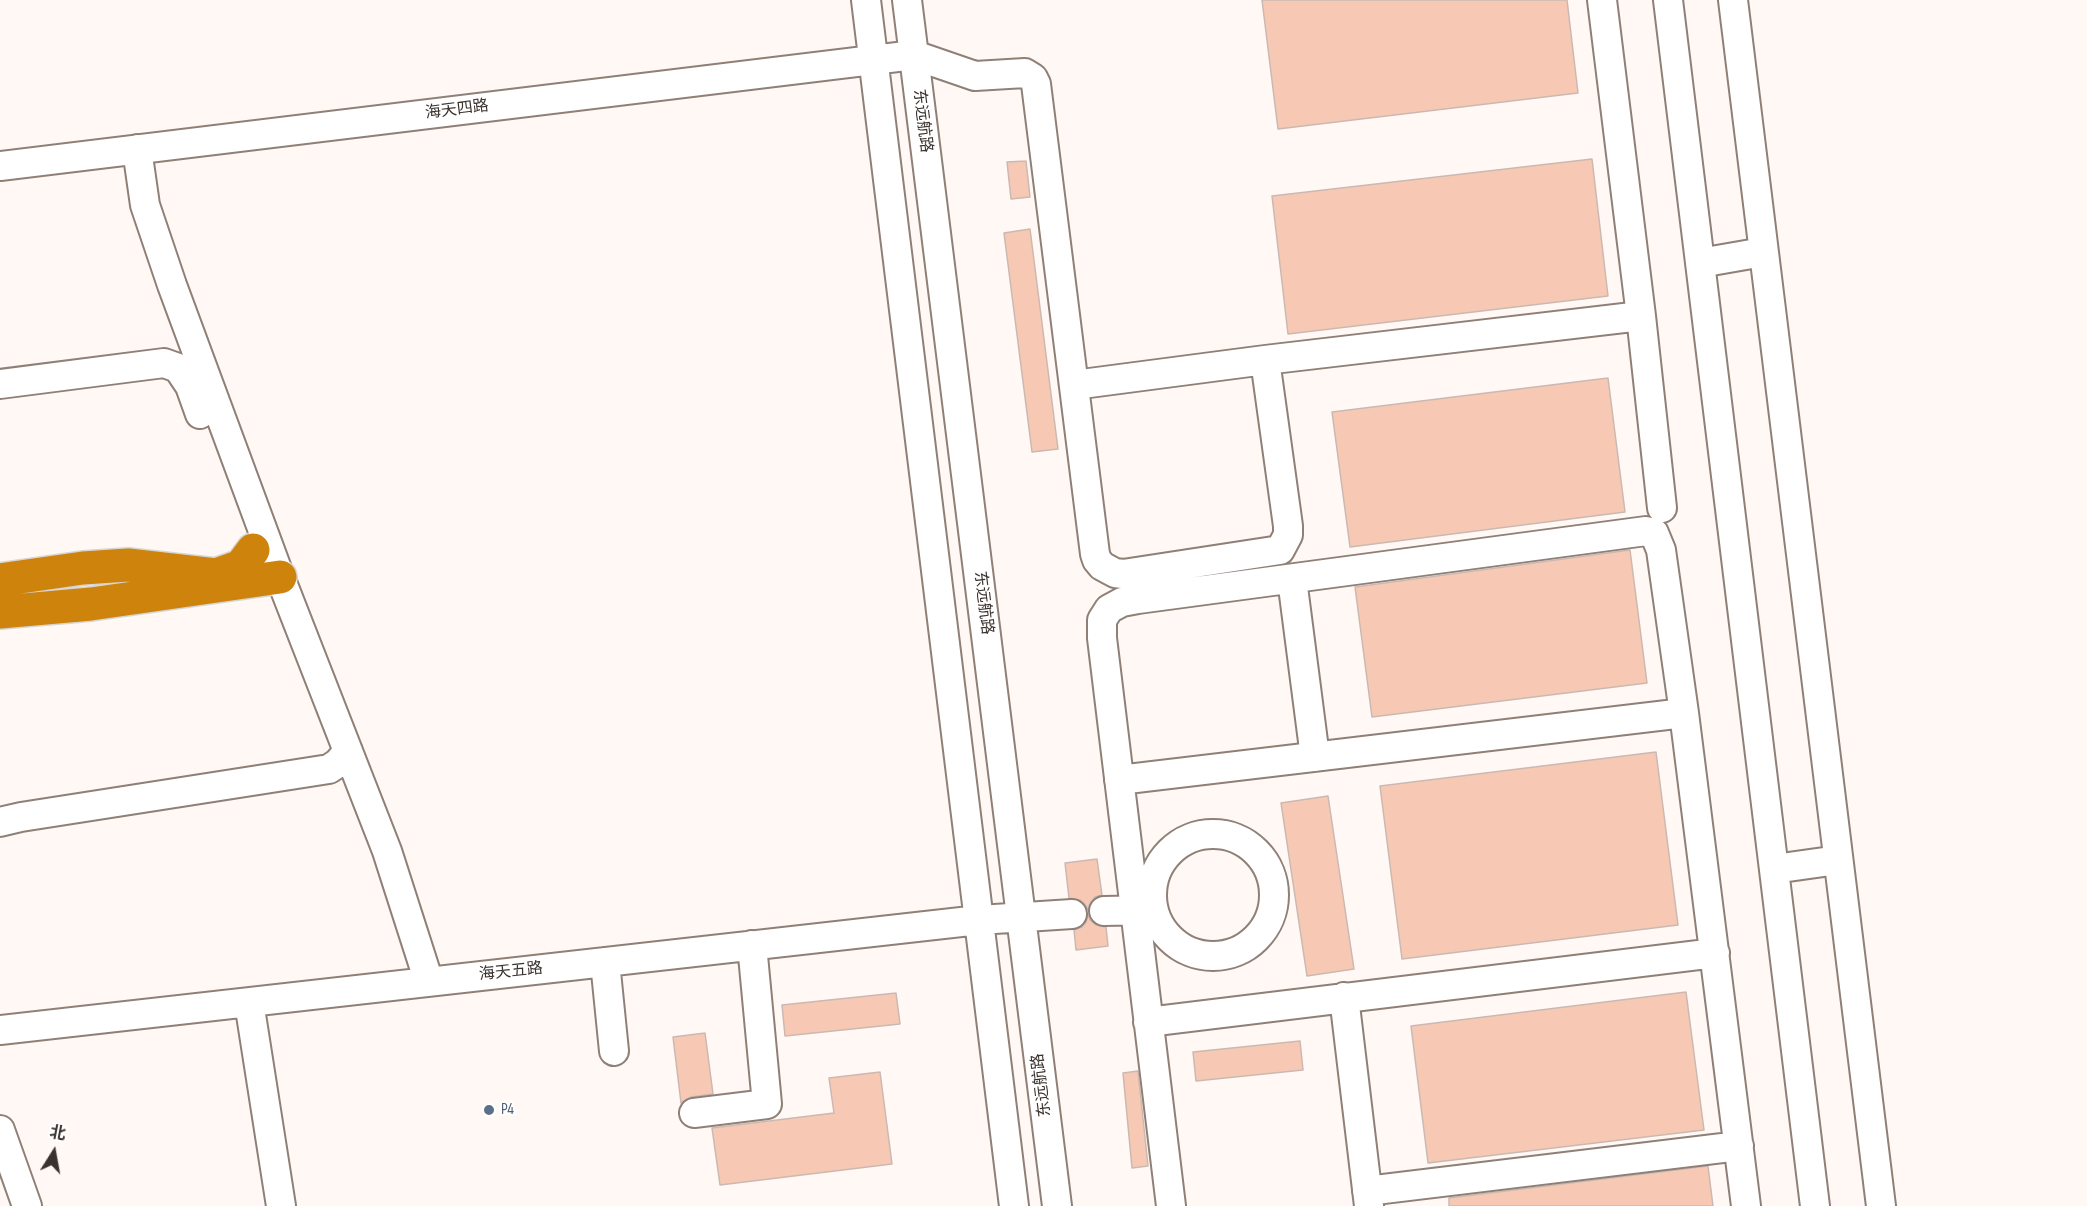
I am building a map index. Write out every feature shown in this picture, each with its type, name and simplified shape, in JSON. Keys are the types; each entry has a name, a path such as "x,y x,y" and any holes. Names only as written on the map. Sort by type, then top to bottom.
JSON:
{"highway":[{"path":"0,580 83,568 128,566 216,575 241,566 253,550"},
{"path":"0,612 91,604 280,577"}],"street":[{"path":"866,0 1014,1206"},
{"name":"东远航路","path":"907,0 1057,1206"},
{"path":"1602,0 1662,507"},
{"path":"1668,0 1815,1206"},
{"path":"1733,0 1881,1206"},
{"path":"914,55 975,75 1025,73 1033,78 1036,84 1095,554 1097,560 1107,570 1124,574 1280,550 1284,544 1288,526 1264,360"},
{"name":"海天四路","path":"0,166 914,55"},
{"path":"137,149 145,205 172,285 280,577 387,851 429,982"},
{"path":"1700,263 1763,252"},
{"path":"1074,385 1264,360 1641,316"},
{"path":"0,384 164,363 178,368 189,386 253,550"},
{"path":"1171,1206 1148,1022 1143,910 1119,780 1102,638 1102,620 1109,609 1122,602 1138,599 1646,531 1654,533 1661,550 1684,713 1746,1206"},
{"path":"1292,579 1316,757"},
{"path":"1119,780 1684,713"},
{"path":"0,822 32,815 329,769 338,763 348,751"},
{"path":"1104,911 1143,910 1179,947 1201,956 1225,955 1247,946 1264,930 1273,910 1274,888 1268,867 1255,849 1236,838 1209,833 1183,840 1163,858 1143,910"},
{"path":"1774,868 1838,860"},
{"name":"海天五路","path":"0,1030 979,920 1072,914"},
{"path":"694,1113 767,1104 752,945"},
{"path":"1148,1022 1715,953"},
{"path":"605,962 614,1051"},
{"path":"1344,997 1368,1198 1739,1146"},
{"path":"249,1002 281,1206"},
{"path":"0,1130 27,1206"}],"building":[{"path":"1262,0 1567,0 1578,93 1278,129"},
{"path":"1592,159 1608,296 1288,334 1272,196"},
{"path":"1026,161 1030,197 1011,199 1007,162"},
{"path":"1030,229 1058,449 1032,452 1004,233"},
{"path":"1608,378 1625,512 1350,547 1332,412"},
{"path":"1630,550 1647,683 1372,717 1355,587"},
{"path":"1656,752 1678,925 1402,959 1380,786"},
{"path":"1328,796 1354,969 1307,976 1281,803"},
{"path":"1097,859 1102,895 1095,897 1088,910 1080,900 1069,898 1065,863"},
{"path":"1088,914 1090,920 1096,925 1106,927 1108,946 1076,950 1074,930 1082,927"},
{"path":"1686,992 1704,1130 1428,1163 1411,1026"},
{"path":"896,993 900,1024 785,1036 782,1005"},
{"path":"705,1033 713,1094 691,1097 681,1103 673,1037"},
{"path":"1300,1041 1303,1070 1196,1081 1193,1052"},
{"path":"1138,1071 1148,1166 1132,1168 1123,1073"},
{"path":"880,1072 892,1164 720,1185 712,1128 834,1113 829,1078"},
{"path":"1708,1166 1713,1206 1449,1206 1449,1198"}],"place":[{"name":"P4","path":"489,1110"}]}
